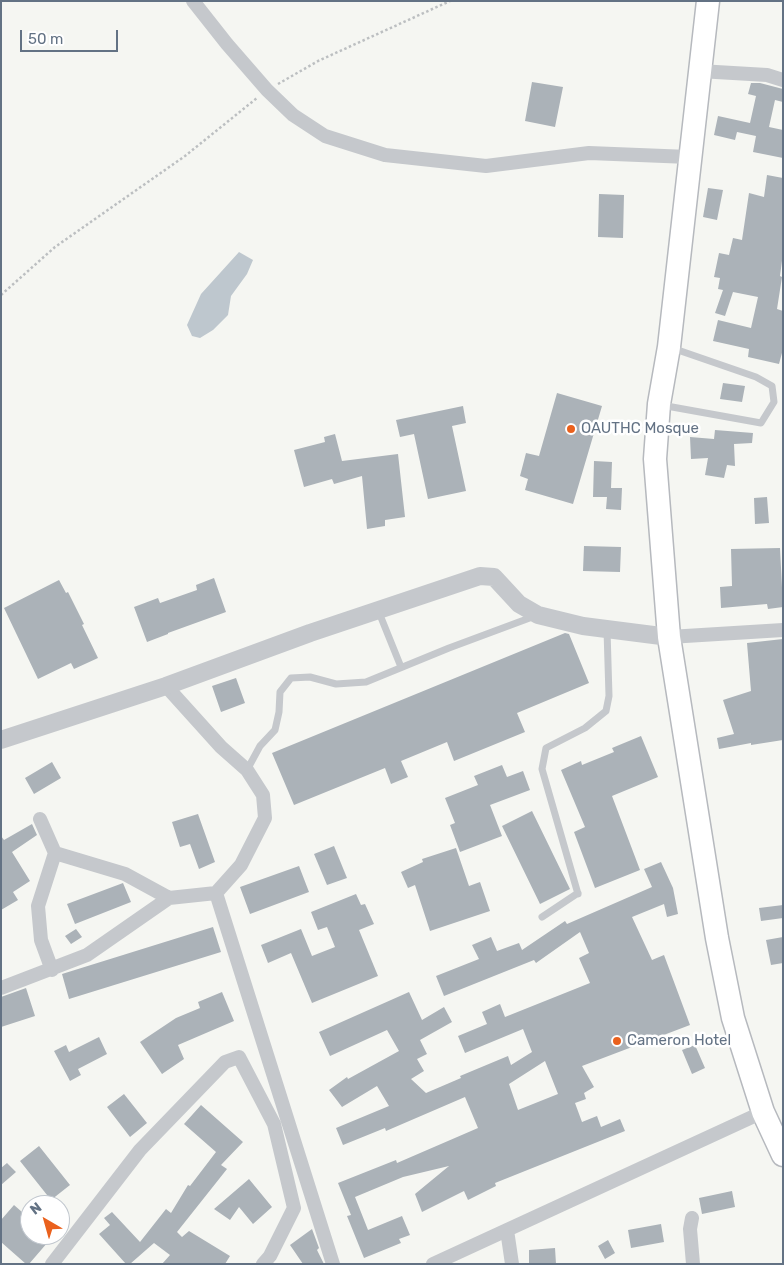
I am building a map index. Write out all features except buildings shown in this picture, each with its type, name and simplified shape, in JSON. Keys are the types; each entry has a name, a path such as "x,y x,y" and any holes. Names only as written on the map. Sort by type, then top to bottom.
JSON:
{"main road":[{"path":"708,1 655,459 669,637 717,938 733,1018 763,1112 783,1155"}],"street":[{"path":"193,1 267,90 293,115 325,136 385,154 486,166 589,154 690,157"},
{"path":"699,71 767,75 783,80"},
{"path":"1,740 166,686 470,579 489,576 499,581 519,604 538,615 584,626 669,637 783,630"},
{"path":"1,988 87,955 169,898 216,893 241,865 265,818 263,795 247,770 220,748 166,686"},
{"path":"40,819 56,853 38,906 41,940 52,970"},
{"path":"56,853 125,874 169,898"},
{"path":"216,893 330,1261 333,1264"},
{"path":"52,1264 140,1150 225,1062 239,1057 274,1124 294,1208 270,1256 263,1264"},
{"path":"433,1264 763,1112"},
{"path":"692,1218 690,1229 692,1264"},
{"path":"507,1230 512,1264"}],"lane":[{"path":"660,404 762,423 774,402 772,386 756,377 669,347"},
{"path":"378,610 400,667"},
{"path":"247,770 260,746 275,730 279,712 280,692 291,678 310,677 336,684 366,682 400,667 538,615"},
{"path":"542,917 578,894 542,769 546,748 585,728 606,711 609,696 607,630"}],"path":[{"path":"1,295 55,247 185,156 267,90 318,61 450,1"}],"shaded area":[{"path":"239,252 253,260 247,274 231,296 228,315 213,330 200,338 192,336 187,325 201,294"}],"place":[{"name":"OAUTHC Mosque","path":"571,429"},
{"name":"Cameron Hotel","path":"617,1041"}]}
